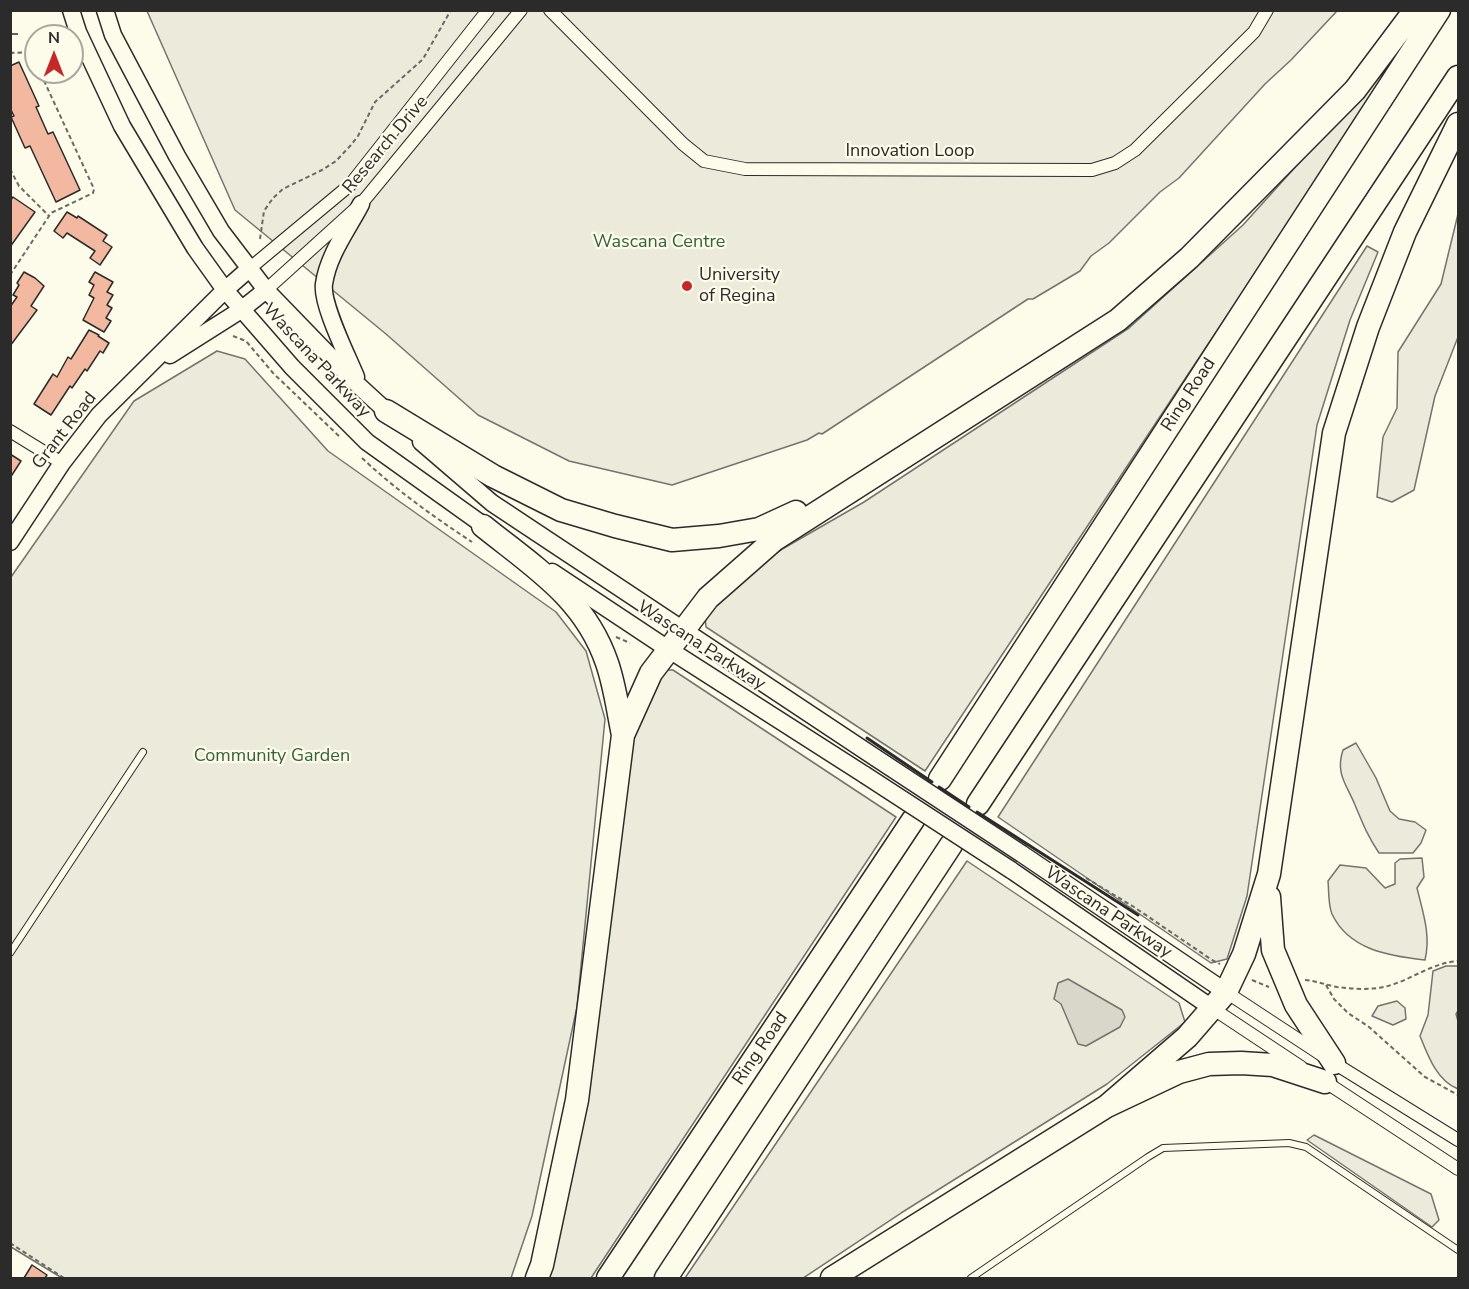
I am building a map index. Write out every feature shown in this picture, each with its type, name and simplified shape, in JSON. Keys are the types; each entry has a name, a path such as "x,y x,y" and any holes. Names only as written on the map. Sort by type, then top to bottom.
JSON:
{"highway":[{"path":"537,1278 542,1265 577,1100 623,735 651,673 708,598 774,540 1118,320 1189,258 1354,90 1415,10"},
{"name":"Ring Road","path":"940,779 1439,10"},
{"path":"978,804 1458,77"},
{"path":"1330,1072 1296,1005 1273,950 1269,919 1269,874 1334,432 1368,327 1406,232 1458,124"},
{"path":"386,411 493,476 561,510 672,540 719,537 759,529 874,476"},
{"path":"483,526 562,589 582,614 607,661 623,735"},
{"name":"Ring Road","path":"608,1278 914,820"},
{"path":"666,1278 951,845"},
{"path":"1107,1106 1187,1038 1219,1000 1244,954 1269,874"},
{"path":"832,1278 1107,1106 1179,1072 1209,1064 1241,1063 1330,1072"}],"main road":[{"name":"Wascana Parkway","path":"71,10 78,32 122,126 189,239 241,310 292,368 367,442 483,526 668,649 1011,870 1219,1000"},
{"name":"Wascana Parkway","path":"105,10 113,35 177,156 221,231 266,290 386,411 492,503 1022,854 1219,1000"},
{"path":"360,386 330,312 324,286 332,258 361,204"},
{"name":"Grant Road","path":"10,542 62,464 99,415 249,269"},
{"name":"Grant Road","path":"136,379 241,310 266,290"}],"street":[{"name":"Research Drive","path":"249,269 350,185 488,10"},
{"name":"Research Drive","path":"266,290 361,204 521,10"},
{"name":"Innovation Loop","path":"550,10 683,144 704,161 745,169 1092,170 1115,163 1135,150 1254,32 1266,10"},
{"path":"10,431 62,464"},
{"name":"Wascana Parkway","path":"1219,1000 1330,1072 1458,1169"},
{"name":"Wascana Parkway","path":"1219,1000 1330,1072 1458,1140"}],"lane":[{"path":"10,953 143,752"},
{"path":"971,1278 1163,1148 1289,1143 1306,1148 1458,1250"}],"path":[{"path":"260,239 264,211 273,198 283,189 336,161 358,136 375,102 423,59 451,10"},
{"path":"10,275 52,212 93,193 94,189 46,84"},
{"path":"10,169 19,186 49,216"},
{"path":"613,636 633,645"},
{"path":"1086,878 1222,965"},
{"path":"1300,980 1356,988 1384,987 1437,965 1458,961"},
{"path":"1246,978 1275,990"},
{"path":"1326,984 1334,999 1348,1013 1369,1027 1425,1077 1458,1095"},
{"path":"10,1244 64,1278"}],"green space":[{"name":"Wascana Centre","path":"147,11 1337,11 1265,84 1179,178 1160,192 1109,243 1091,256 1080,271 1033,299 1028,299 822,434 819,433 807,440 672,485 569,461 478,415 386,334 235,210"},
{"path":"1423,20 925,771 706,627 705,617 758,563 864,502 1129,328 1243,225"},
{"path":"1458,214 1458,337 1435,396 1414,490 1392,502 1377,497 1383,437 1397,408 1398,352 1441,284"},
{"path":"1367,246 1378,252 1350,320 1317,425 1247,896 1227,959 1211,963 998,817"},
{"name":"Community Garden","path":"217,351 245,359 328,451 556,612 586,651 605,719 577,1007 532,1216 511,1278 62,1278 11,1247 11,577 134,401"},
{"path":"662,670 673,670 896,817 591,1278 543,1278 630,741"},
{"path":"1356,743 1376,778 1390,811 1399,819 1415,822 1426,830 1421,843 1413,853 1379,853 1368,835 1340,766 1343,750"},
{"path":"1422,858 1424,877 1417,888 1427,933 1425,960 1371,949 1349,936 1339,926 1332,914 1329,902 1328,881 1340,865 1366,868 1385,888 1395,884 1395,863 1400,859"},
{"path":"967,861 1179,1003 1185,1022 1107,1084 901,1213 803,1278 685,1278"},
{"path":"1446,966 1458,966 1458,1011 1456,1014 1458,1021 1458,1089 1439,1074 1420,1036 1428,1015 1433,971"},
{"path":"1397,1001 1405,1008 1406,1019 1393,1025 1372,1016 1378,1006"},
{"path":"1314,1135 1431,1194 1439,1220 1432,1227 1307,1140"}],"shaded area":[{"path":"1068,979 1122,1010 1125,1017 1120,1027 1086,1046 1078,1044 1061,1004 1054,999 1058,983"}],"building":[{"path":"19,62 24,73 24,84 29,84 48,134 53,132 80,190 56,202 30,146 25,148 11,117 14,116 10,108 10,66"},
{"path":"13,197 35,212 10,247 10,201"},
{"path":"67,212 77,218 78,216 107,235 103,241 112,247 100,265 90,258 95,251 67,233 63,238 54,231"},
{"path":"24,272 44,286 31,306 37,310 10,346 10,307 17,297 13,295"},
{"path":"95,272 113,282 107,292 113,295 107,305 112,308 106,318 111,321 104,332 83,320 94,298 89,295 94,285 89,282"},
{"path":"89,330 109,343 103,353 100,351 87,371 85,369 72,388 70,386 51,415 34,404 53,374 57,377 68,357 71,359"},
{"path":"10,454 21,461 10,478"},
{"path":"32,1265 47,1275 45,1278 24,1278"}],"fence":[{"path":"10,34 20,34"}],"wall":[{"path":"867,738 932,782"},
{"path":"939,787 969,807"},
{"path":"977,812 1138,915"}],"place":[{"name":"University of Regina","path":"687,286"}]}
